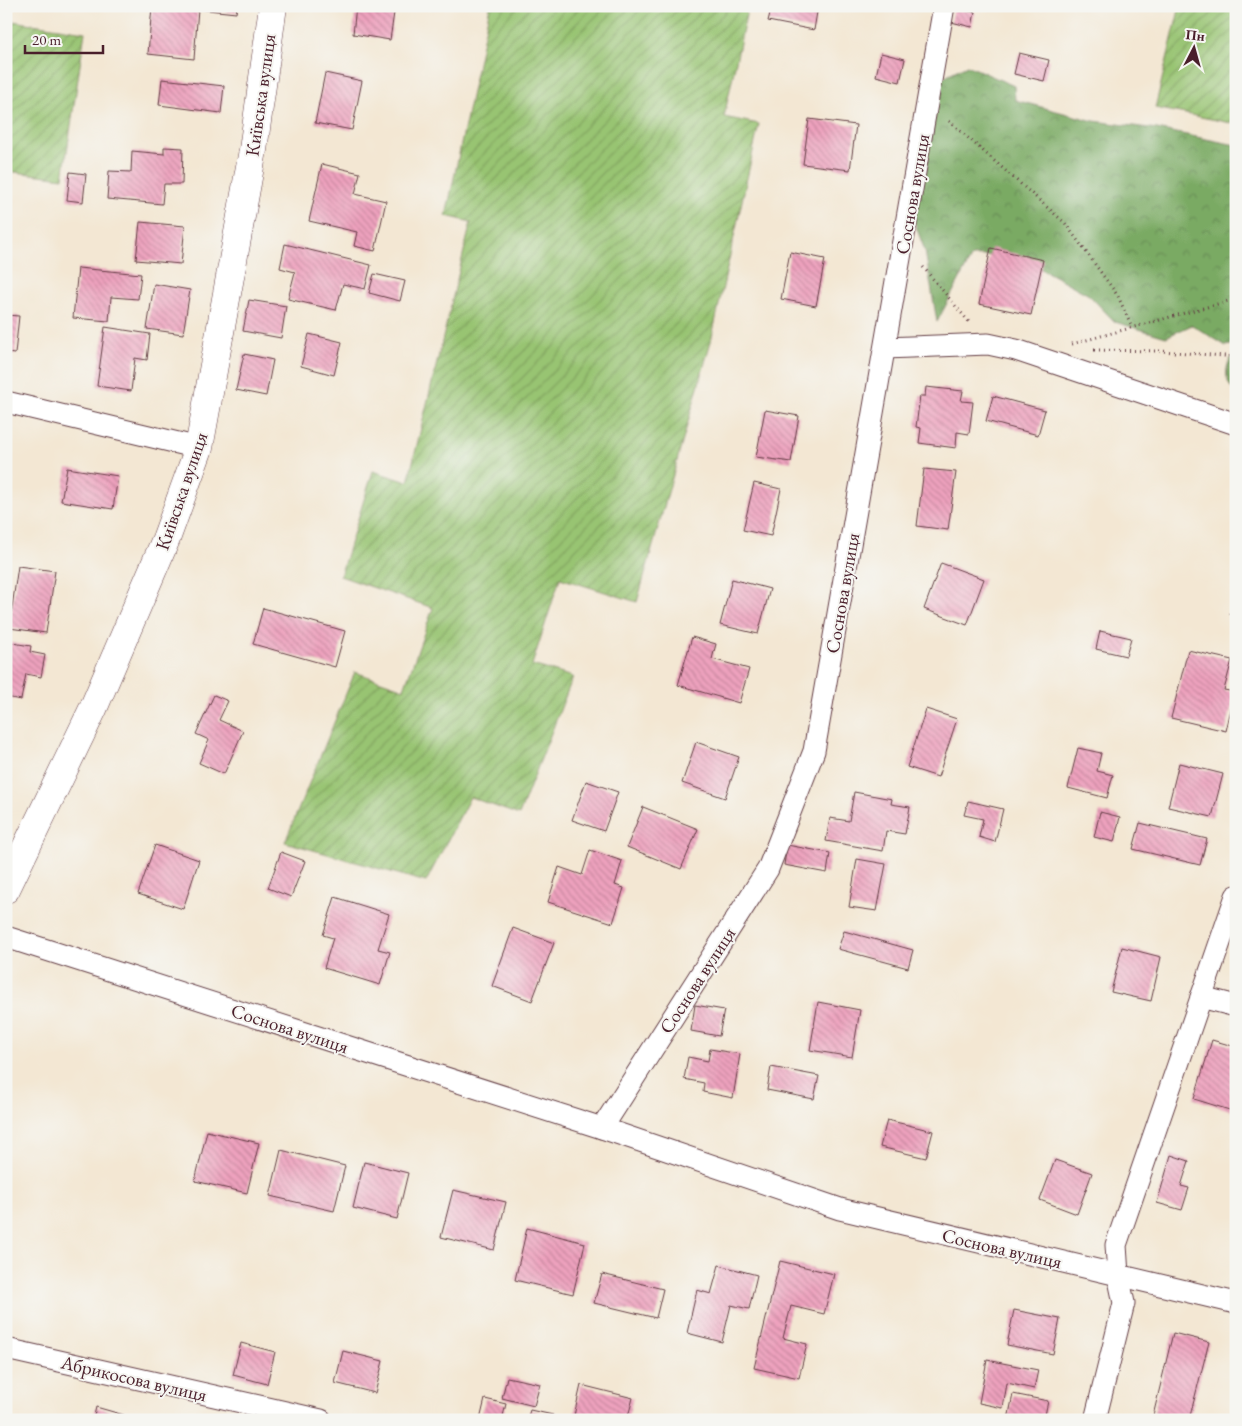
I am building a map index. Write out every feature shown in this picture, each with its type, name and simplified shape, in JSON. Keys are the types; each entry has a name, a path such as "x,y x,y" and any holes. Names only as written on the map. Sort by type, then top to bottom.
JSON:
{"street":[{"name":"Київська вулиця","path":"6,889 93,709 166,539 199,448 253,150 273,6"},
{"name":"Соснова вулиця","path":"602,1128 768,869 814,751 944,6"},
{"path":"885,348 988,344 1016,350 1236,424"},
{"path":"6,402 199,448"},
{"path":"1095,1420 1124,1303 1118,1275 1116,1245 1236,896"},
{"name":"Соснова вулиця","path":"6,937 602,1128 840,1209 1236,1303"},
{"path":"1201,997 1236,1006"},
{"name":"Абрикосова вулиця","path":"6,1349 321,1420"}],"path":[{"path":"928,102 1065,223 1118,296 1132,328"},
{"path":"903,244 988,344"},
{"path":"1069,345 1236,299"},
{"path":"1088,350 1162,351 1236,357"}],"green space":[{"path":"490,6 748,6 724,117 759,124 711,341 637,602 560,578 532,665 573,677 519,815 470,797 426,882 285,842 355,672 404,689 433,608 340,576 373,471 408,482 471,222 446,216"},
{"path":"1180,6 1236,6 1236,124 1155,108"},
{"path":"6,20 85,32 63,178 6,171"},
{"path":"967,65 1014,86 1015,100 1094,121 1157,129 1236,145 1236,344 1226,346 1192,325 1166,337 1115,322 1089,295 1016,255 972,256 937,322 925,251 911,213 925,86"},
{"path":"1236,352 1236,393 1227,378 1227,367"}],"building":[{"path":"152,6 237,6 236,13 198,9 194,59 148,54"},
{"path":"356,6 395,6 390,40 353,34"},
{"path":"772,6 818,6 814,30 768,21"},
{"path":"954,8 975,12 972,27 951,22"},
{"path":"881,53 905,59 900,82 876,76"},
{"path":"1019,53 1049,60 1044,81 1014,74"},
{"path":"325,73 362,81 352,130 315,123"},
{"path":"162,79 224,86 221,113 159,105"},
{"path":"809,119 856,125 850,170 803,164"},
{"path":"164,147 183,148 182,184 164,184 162,204 107,199 109,171 131,172 132,151 164,154"},
{"path":"322,164 360,173 355,194 386,201 375,251 354,246 357,232 309,221"},
{"path":"70,172 86,174 83,202 67,200"},
{"path":"140,222 185,226 181,264 136,260"},
{"path":"285,244 371,265 365,289 343,284 336,310 288,299 295,272 280,268"},
{"path":"991,248 1043,260 1031,315 979,304"},
{"path":"790,252 825,259 816,306 781,299"},
{"path":"78,268 141,274 138,299 111,297 109,321 73,318"},
{"path":"374,274 405,281 400,301 369,293"},
{"path":"154,284 190,290 183,334 147,329"},
{"path":"249,300 286,306 281,338 243,331"},
{"path":"6,315 19,316 15,354 6,353"},
{"path":"105,327 150,334 147,360 135,358 131,391 97,386"},
{"path":"309,334 342,342 334,375 301,366"},
{"path":"244,354 273,360 266,396 236,390"},
{"path":"926,387 963,391 961,401 973,402 969,434 957,432 956,448 919,443 921,428 916,427 920,396 925,396"},
{"path":"993,396 1045,410 1038,435 986,421"},
{"path":"765,410 799,416 791,462 756,457"},
{"path":"67,468 118,476 113,509 61,501"},
{"path":"924,469 956,472 948,530 917,526"},
{"path":"754,483 781,489 771,536 743,530"},
{"path":"941,563 984,579 967,625 924,609"},
{"path":"18,566 55,571 46,633 9,628"},
{"path":"732,579 770,589 758,634 720,625"},
{"path":"1236,592 1236,615 1230,614"},
{"path":"263,608 345,631 335,667 253,644"},
{"path":"1100,631 1131,638 1126,656 1096,649"},
{"path":"692,637 716,644 712,659 749,669 739,703 678,685"},
{"path":"6,642 31,646 30,652 45,655 41,677 26,674 21,700 6,697"},
{"path":"1188,650 1232,660 1224,690 1235,692 1226,731 1171,718"},
{"path":"214,695 228,701 219,720 243,731 224,774 199,763 209,740 196,734"},
{"path":"926,709 957,719 938,777 907,767"},
{"path":"696,742 739,757 725,798 682,783"},
{"path":"1078,748 1101,753 1097,771 1113,775 1107,798 1068,788"},
{"path":"1179,763 1223,774 1212,817 1168,807"},
{"path":"586,781 618,792 604,831 572,820"},
{"path":"854,792 892,799 891,804 910,807 905,834 886,831 883,851 826,841 830,818 849,821"},
{"path":"968,801 1003,809 995,842 979,837 983,819 964,815"},
{"path":"643,807 698,829 681,869 627,847"},
{"path":"1100,812 1120,817 1114,842 1094,837"},
{"path":"1140,823 1207,839 1200,865 1133,849"},
{"path":"155,845 199,860 183,909 138,894"},
{"path":"787,845 830,853 827,873 784,865"},
{"path":"590,850 622,861 615,885 624,888 613,923 548,902 559,867 582,875"},
{"path":"281,852 305,861 291,897 268,888"},
{"path":"857,859 886,864 877,911 849,907"},
{"path":"335,897 389,914 378,949 390,952 380,985 324,968 333,938 323,935"},
{"path":"513,928 554,943 532,1001 492,986"},
{"path":"844,931 913,950 908,968 838,949"},
{"path":"1122,947 1161,957 1151,1001 1111,992"},
{"path":"818,1002 860,1010 852,1057 810,1050"},
{"path":"695,1005 724,1010 719,1036 691,1031"},
{"path":"1212,1040 1236,1047 1236,1112 1194,1099"},
{"path":"710,1049 740,1054 733,1098 703,1092 704,1083 684,1079 688,1057 708,1061"},
{"path":"771,1067 819,1076 814,1099 767,1090"},
{"path":"887,1120 933,1131 926,1158 880,1147"},
{"path":"207,1131 259,1143 247,1193 195,1181"},
{"path":"281,1150 345,1166 334,1211 270,1196"},
{"path":"1171,1155 1189,1161 1181,1186 1189,1188 1182,1210 1157,1203"},
{"path":"1055,1160 1092,1173 1077,1214 1040,1200"},
{"path":"364,1162 408,1173 397,1219 353,1208"},
{"path":"453,1190 506,1202 494,1250 441,1237"},
{"path":"527,1228 585,1243 573,1294 515,1280"},
{"path":"780,1261 834,1274 824,1314 791,1306 783,1338 807,1344 799,1378 754,1368"},
{"path":"719,1265 757,1275 749,1309 731,1305 722,1342 687,1333 697,1290 711,1294"},
{"path":"602,1274 663,1289 656,1318 594,1303"},
{"path":"1014,1310 1060,1319 1053,1354 1007,1345"},
{"path":"1173,1333 1209,1342 1189,1420 1152,1420"},
{"path":"241,1343 275,1352 267,1384 233,1375"},
{"path":"343,1351 383,1361 375,1393 335,1383"},
{"path":"987,1360 1038,1370 1034,1389 1007,1383 1003,1408 979,1403"},
{"path":"507,1377 540,1384 534,1406 502,1398"},
{"path":"581,1385 633,1398 627,1420 573,1420"},
{"path":"1013,1394 1048,1401 1044,1420 1008,1420"},
{"path":"485,1399 506,1404 502,1420 480,1420"},
{"path":"96,1407 124,1415 123,1420 93,1420"},
{"path":"530,1410 553,1415 552,1420 527,1420"}]}
